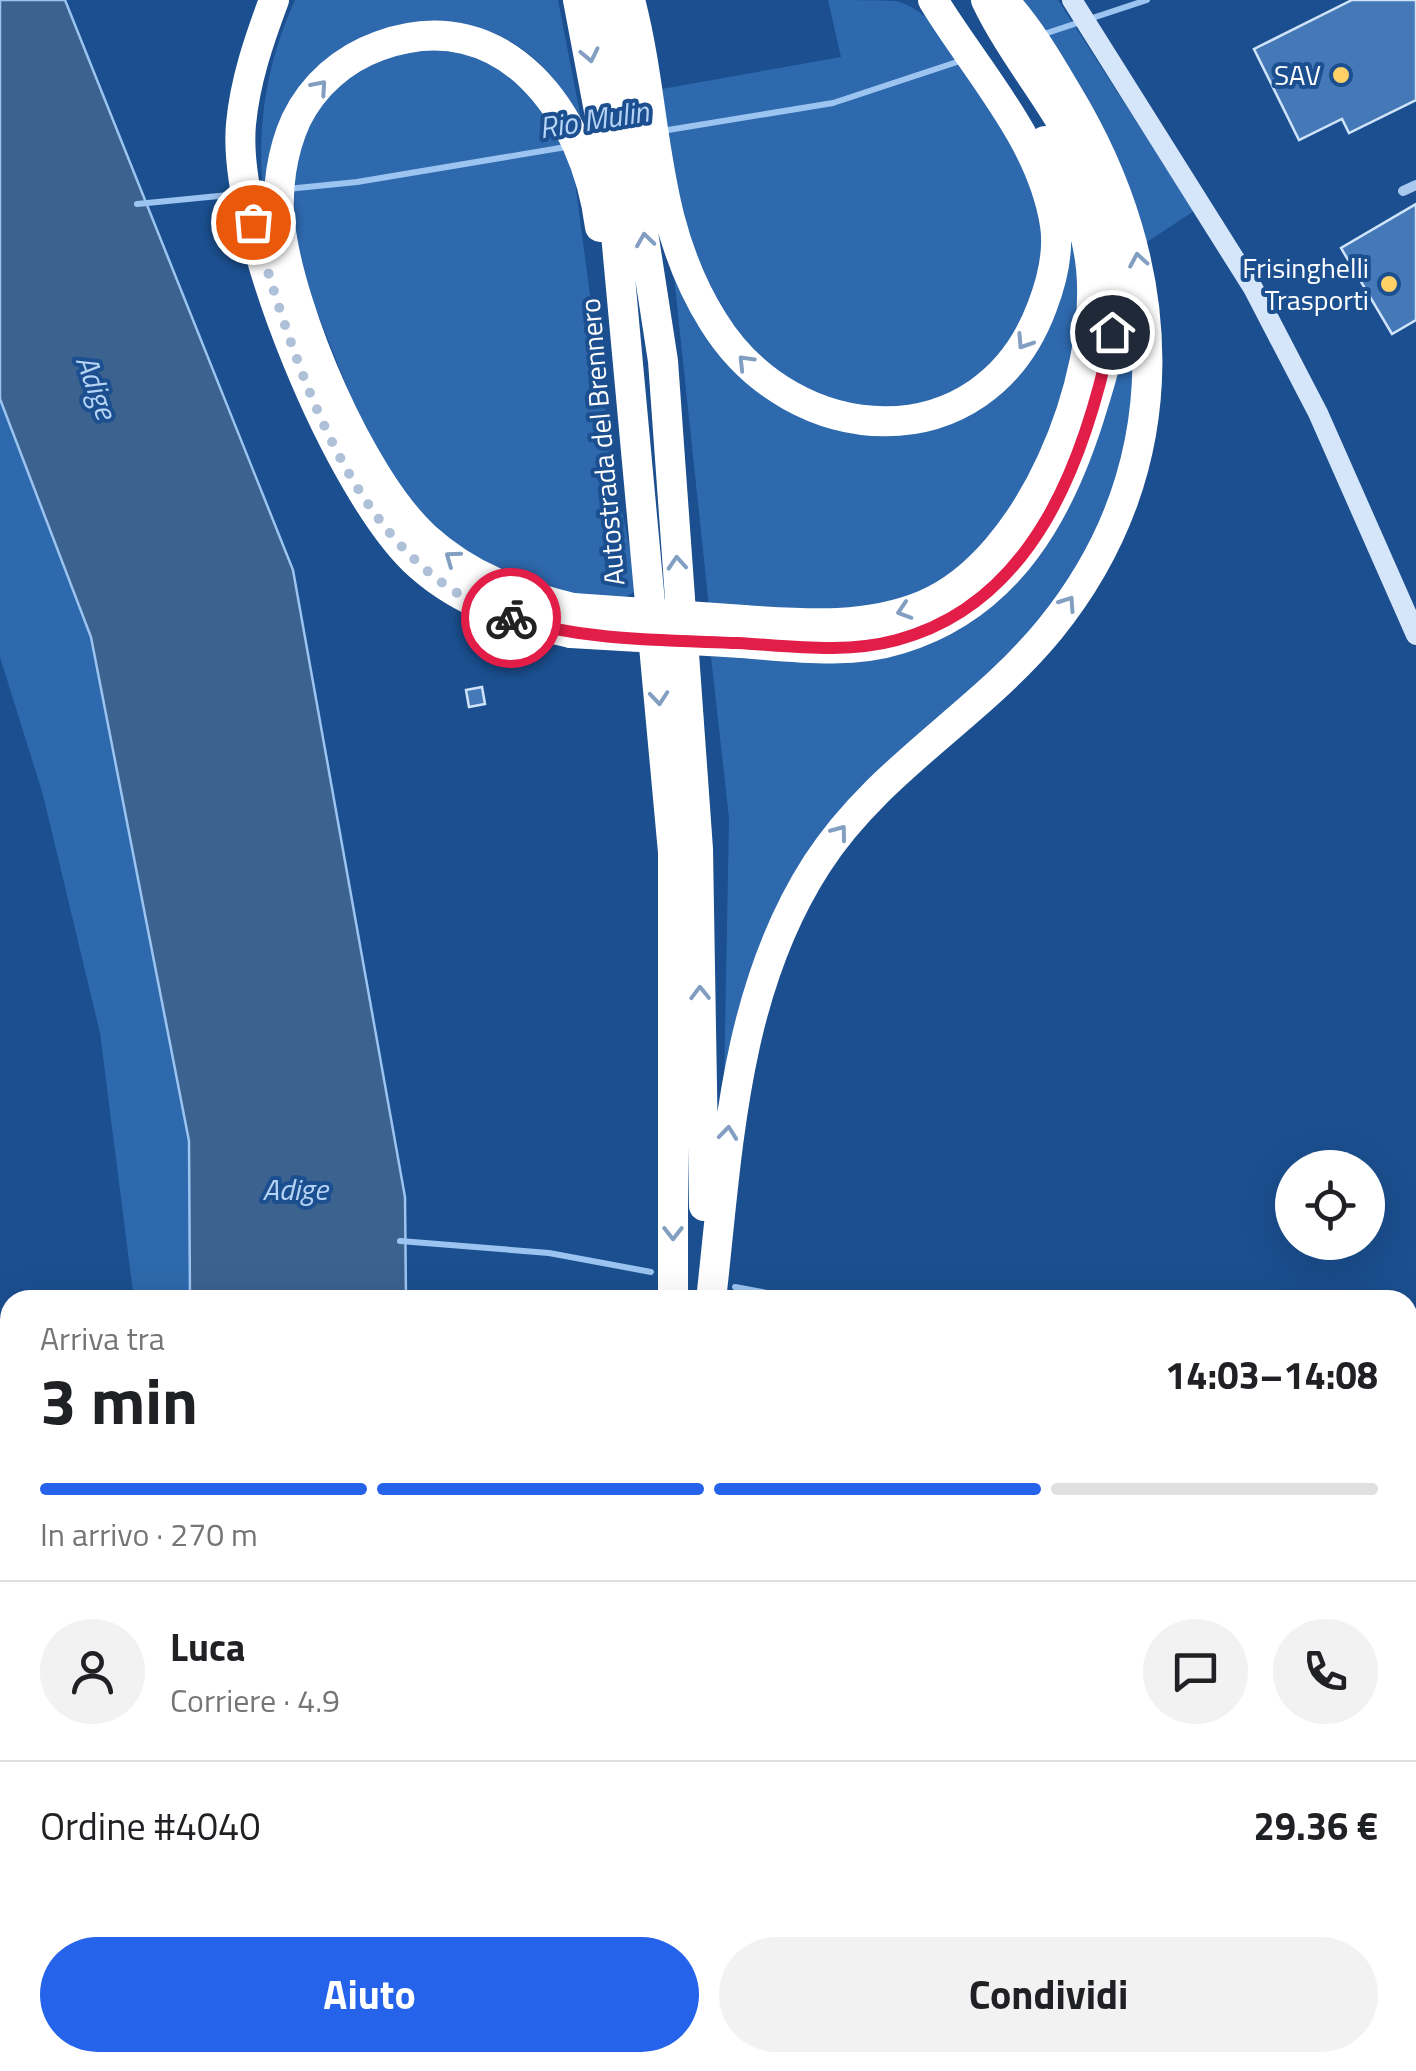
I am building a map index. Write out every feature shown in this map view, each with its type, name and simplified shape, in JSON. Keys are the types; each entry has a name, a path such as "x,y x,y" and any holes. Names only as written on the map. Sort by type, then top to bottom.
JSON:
{"highway":[{"path":"274,0 254,54 240,127 246,174 266,221 283,323 305,378 375,518 418,565 464,597 503,615 743,632 857,646 898,640 941,623 979,599 1024,556 1063,489 1104,371 1112,332 1114,273 1096,194 1079,155 1019,74 954,0"},
{"name":"Autostrada del Brennero","path":"578,0 626,106"},
{"name":"Autostrada del Brennero","path":"608,0 626,106 622,166 634,427 673,852 673,1290"},
{"path":"622,166 630,0"},
{"path":"710,1290 729,1120 755,1001 783,924 816,864 868,797 1008,672 1051,627 1094,562 1126,488 1136,450 1146,377 1146,328 1136,244 1104,158 1019,74 933,0"},
{"path":"986,0 1019,74"},
{"path":"266,221 296,120 312,94 342,65 394,40 450,36 495,48 543,86 565,120 622,166 668,225 712,321 759,377 800,404 830,416 867,422 901,421 950,408 1003,370 1036,324 1056,256 1049,194 1036,161 1003,0"},
{"name":"Autostrada del Brennero","path":"622,166 663,361 698,849 709,1290"}],"main road":[{"path":"1072,0 1253,288 1318,413 1416,634"}],"street":[{"path":"1403,190 1416,184"}],"shaded area":[{"path":"295,0 558,0 581,119 558,85 531,56 515,44 478,28 457,24 433,26 350,45 264,203 261,150 265,99 276,49"},
{"path":"828,0 896,1 926,17 949,42 1021,159 1041,207 1045,234 1042,257 1025,310 999,353 966,383 928,401 886,407 844,402 802,387 764,361 731,326 714,300 700,272 682,212 662,89 841,57"},
{"path":"1019,0 1058,0 1194,211 1144,244"},
{"path":"413,48 473,50 544,104 574,174 612,461 638,590 614,603 498,575 425,521 365,432 294,255 291,183 307,121 354,71"},
{"path":"1119,220 1138,388 1115,494 1055,608 847,808 724,1089 729,818 711,657 768,657 1014,585 1041,555 1069,505"},
{"path":"1066,228 1081,264 1074,360 1037,469 1011,518 937,587 867,610 709,607 673,267 785,408 827,426 978,403"},
{"path":"0,399 91,637 189,1141 190,1290 133,1290 100,1033 43,795 0,657"}],"water":[{"name":"Adige","path":"0,0 65,0 293,570 405,1197 406,1290 190,1290 189,1141 91,637 0,399"}],"building":[{"name":"SAV","path":"1352,0 1416,0 1416,100 1349,133 1342,119 1299,140 1254,49"},
{"name":"Frisinghelli Trasporti","path":"1416,204 1416,320 1392,334 1341,248"},
{"path":"482,687 485,704 469,707 466,690"}],"waterway":[{"name":"Rio Mulin","path":"1044,34 1147,0"},
{"name":"Rio Mulin","path":"662,131 833,103 960,61"},
{"name":"Rio Mulin","path":"287,189 357,182 566,147"},
{"name":"Rio Mulin","path":"137,204 239,194"},
{"path":"400,1241 549,1253 651,1272"},
{"path":"735,1287 751,1290"}],"way so far":[{"path":"253,222 283,323 305,378 375,518 418,565 441,583 511,618"}],"place":[{"name":"SAV","path":"1341,75"},
{"name":"Frisinghelli Trasporti","path":"1389,284"}],"route":[{"path":"511,618 571,633 632,640 812,648 898,640 941,623 1001,580 1043,528 1086,430 1112,332"}]}
